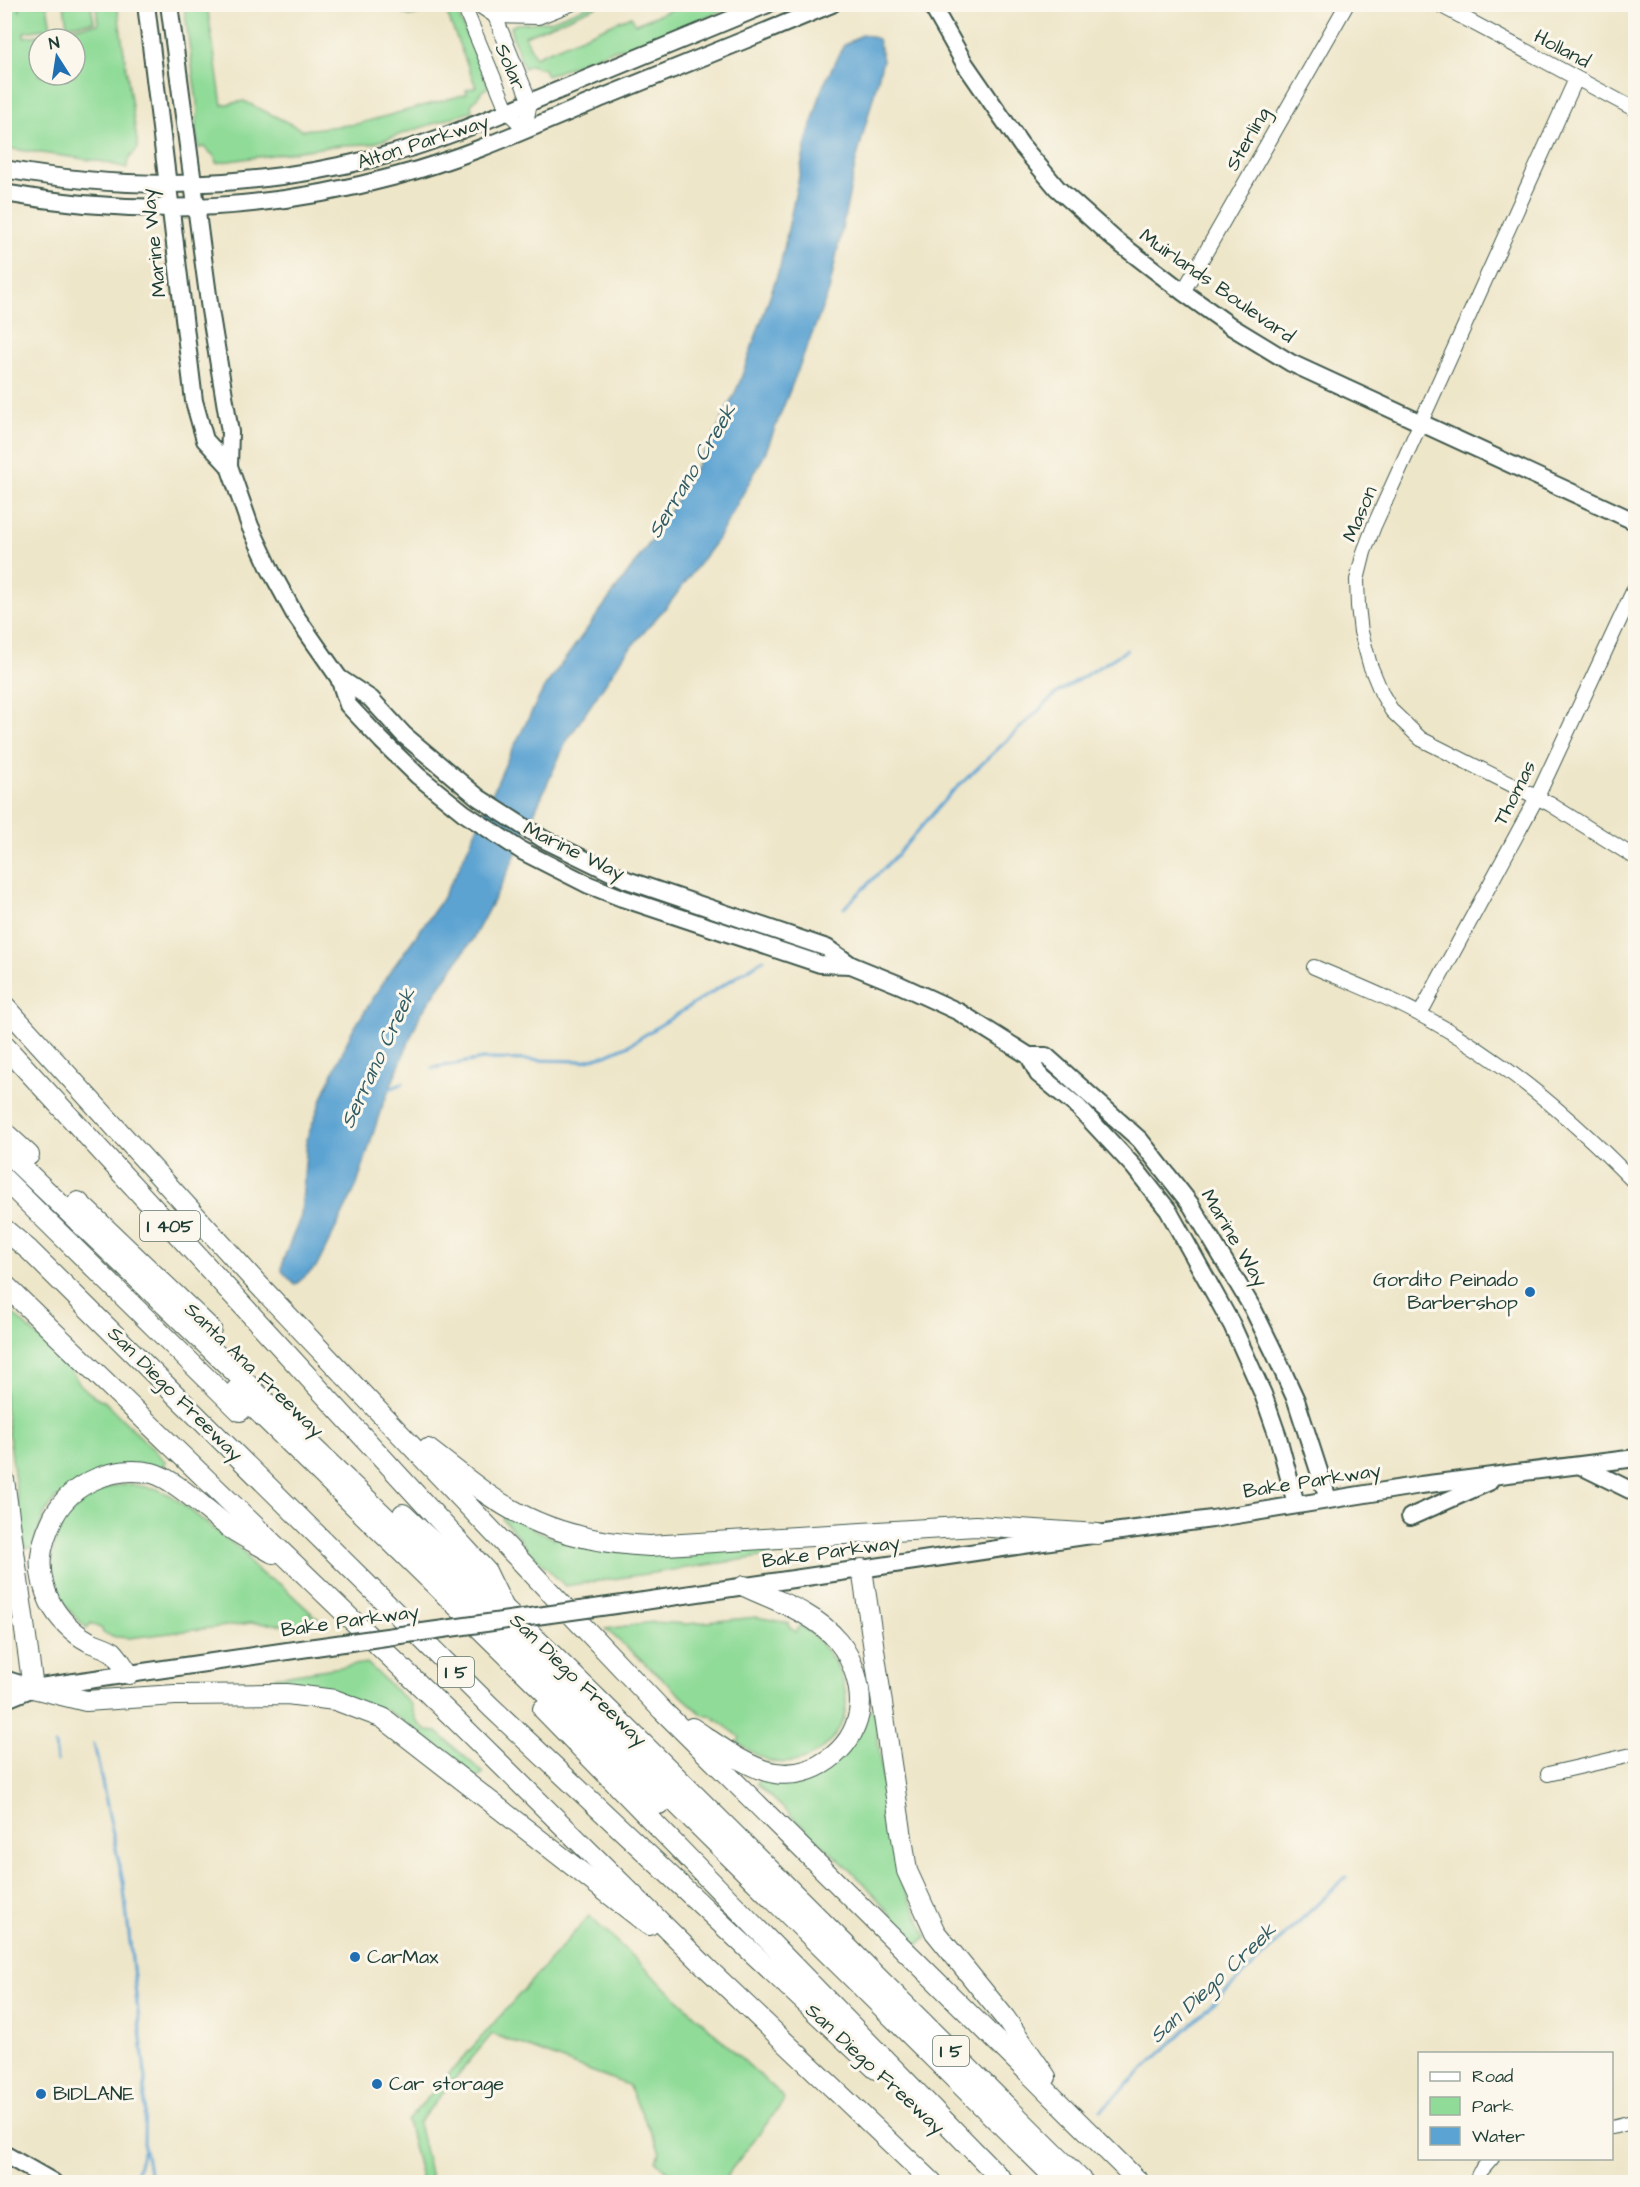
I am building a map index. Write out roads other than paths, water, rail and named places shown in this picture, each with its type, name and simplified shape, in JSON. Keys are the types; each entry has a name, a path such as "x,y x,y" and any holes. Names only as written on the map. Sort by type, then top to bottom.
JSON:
{"highway":[{"path":"4,1005 254,1280 386,1416 662,1710 1139,2182"},
{"name":"San Diego Freeway","path":"4,1045 486,1571 504,1608 812,1910 892,1993 1083,2182"},
{"name":"Santa Ana Freeway","path":"4,1132 420,1531 504,1608"},
{"path":"4,1150 428,1558 1059,2182"},
{"path":"4,1164 322,1483 1004,2182"},
{"path":"4,1179 1048,2182"},
{"name":"I 5","path":"4,1222 29,1250"},
{"name":"San Diego Freeway","path":"4,1229 29,1250 492,1708 996,2182"},
{"path":"4,1284 303,1572 707,1968 932,2182"},
{"path":"386,1416 496,1500 526,1517 558,1530 615,1544 650,1546 976,1526 1098,1534"},
{"path":"129,1674 112,1652 86,1640 71,1629 51,1604 44,1585 40,1566 41,1549 46,1531 69,1496 86,1484 123,1472 153,1473 172,1484 230,1528 303,1572"},
{"path":"4,1480 33,1688 86,1701 175,1695 287,1694 335,1700 383,1718 597,1886 707,1968"},
{"path":"862,1569 907,1871 935,1932 1005,2018 1075,2118"},
{"path":"662,1710 760,1770 774,1773 799,1773 813,1769 838,1753 847,1740 856,1725 860,1696 855,1674 845,1652 833,1636 816,1621 744,1586"}],"main road":[{"name":"Marine Way","path":"146,4 194,401 205,440 229,466"},
{"name":"Marine Way","path":"169,4 211,321 231,432 229,466 250,526 271,571 295,615 339,678 371,699 404,735 479,798 543,839 627,879 827,948 851,965 900,984 959,1012 1029,1056 1038,1074 1078,1107 1116,1146 1168,1210 1232,1325 1263,1394 1278,1437 1296,1504"},
{"name":"Alton Parkway","path":"4,169 70,179 168,185 277,177 339,166 422,144 508,112 768,4"},
{"name":"Alton Parkway","path":"4,193 99,205 171,208 293,198 362,185 449,159 832,4"},
{"name":"Muirlands Boulevard","path":"930,4 965,64 1015,136 1057,188 1114,239 1183,292 1232,327 1291,363 1578,493 1635,522"},
{"name":"Marine Way","path":"1029,1056 1046,1056 1140,1140 1191,1205 1253,1309 1275,1354 1296,1400 1328,1499"},
{"name":"Bake Parkway","path":"4,1700 33,1688 1212,1519 1328,1499 1635,1458"},
{"path":"1581,1466 1630,1490"},
{"path":"1410,1517 1507,1474"},
{"name":"Bake Parkway","path":"4,1679 33,1688"},
{"path":"4,2154 53,2182"}],"street":[{"name":"Solar","path":"463,4 508,112"},
{"path":"477,4 495,16 538,17 571,4"},
{"name":"Sterling","path":"1183,292 1347,4"},
{"name":"Holland","path":"1438,4 1635,110"},
{"name":"Solar","path":"495,16 530,102"},
{"path":"489,68 512,58"},
{"name":"Mason","path":"1576,79 1374,526 1357,580 1359,619 1378,687 1392,711 1414,734 1536,797 1635,858"},
{"path":"525,129 530,102"},
{"path":"508,112 525,129"},
{"name":"Thomas","path":"1420,1014 1536,797 1635,585"},
{"path":"1314,967 1384,996 1420,1014 1498,1063 1591,1138 1635,1184"},
{"path":"1548,1774 1635,1754"},
{"path":"1613,2126 1635,2121"},
{"path":"1475,2182 1490,2160"}],"water":[{"path":"863,34 878,39 883,60 856,161 829,291 764,456 717,540 672,600 625,654 566,742 504,880 472,940 420,1015 380,1112 357,1185 317,1266 295,1285 282,1271 283,1260 301,1216 307,1138 351,1033 387,976 439,904 459,868 508,758 544,688 654,537 715,435 739,384 780,267 806,143 823,86 844,45"}],"waterway":[{"path":"844,908 897,855 948,796 1057,693 1127,650"},
{"path":"432,1068 483,1059 584,1061 606,1055 629,1045 764,959"},
{"path":"385,1091 403,1083"},
{"path":"94,1744 123,1882 145,2073 144,2148 137,2171"},
{"name":"Serrano Creek","path":"55,1745 57,1762"},
{"name":"San Diego Creek","path":"1101,2110 1346,1877"},
{"path":"145,2150 150,2177"}],"place":[{"name":"Gordito Peinado Barbershop","path":"1530,1292"},
{"name":"CarMax","path":"355,1957"},
{"name":"Car storage","path":"377,2084"},
{"name":"BIDLANE","path":"41,2094"}]}
